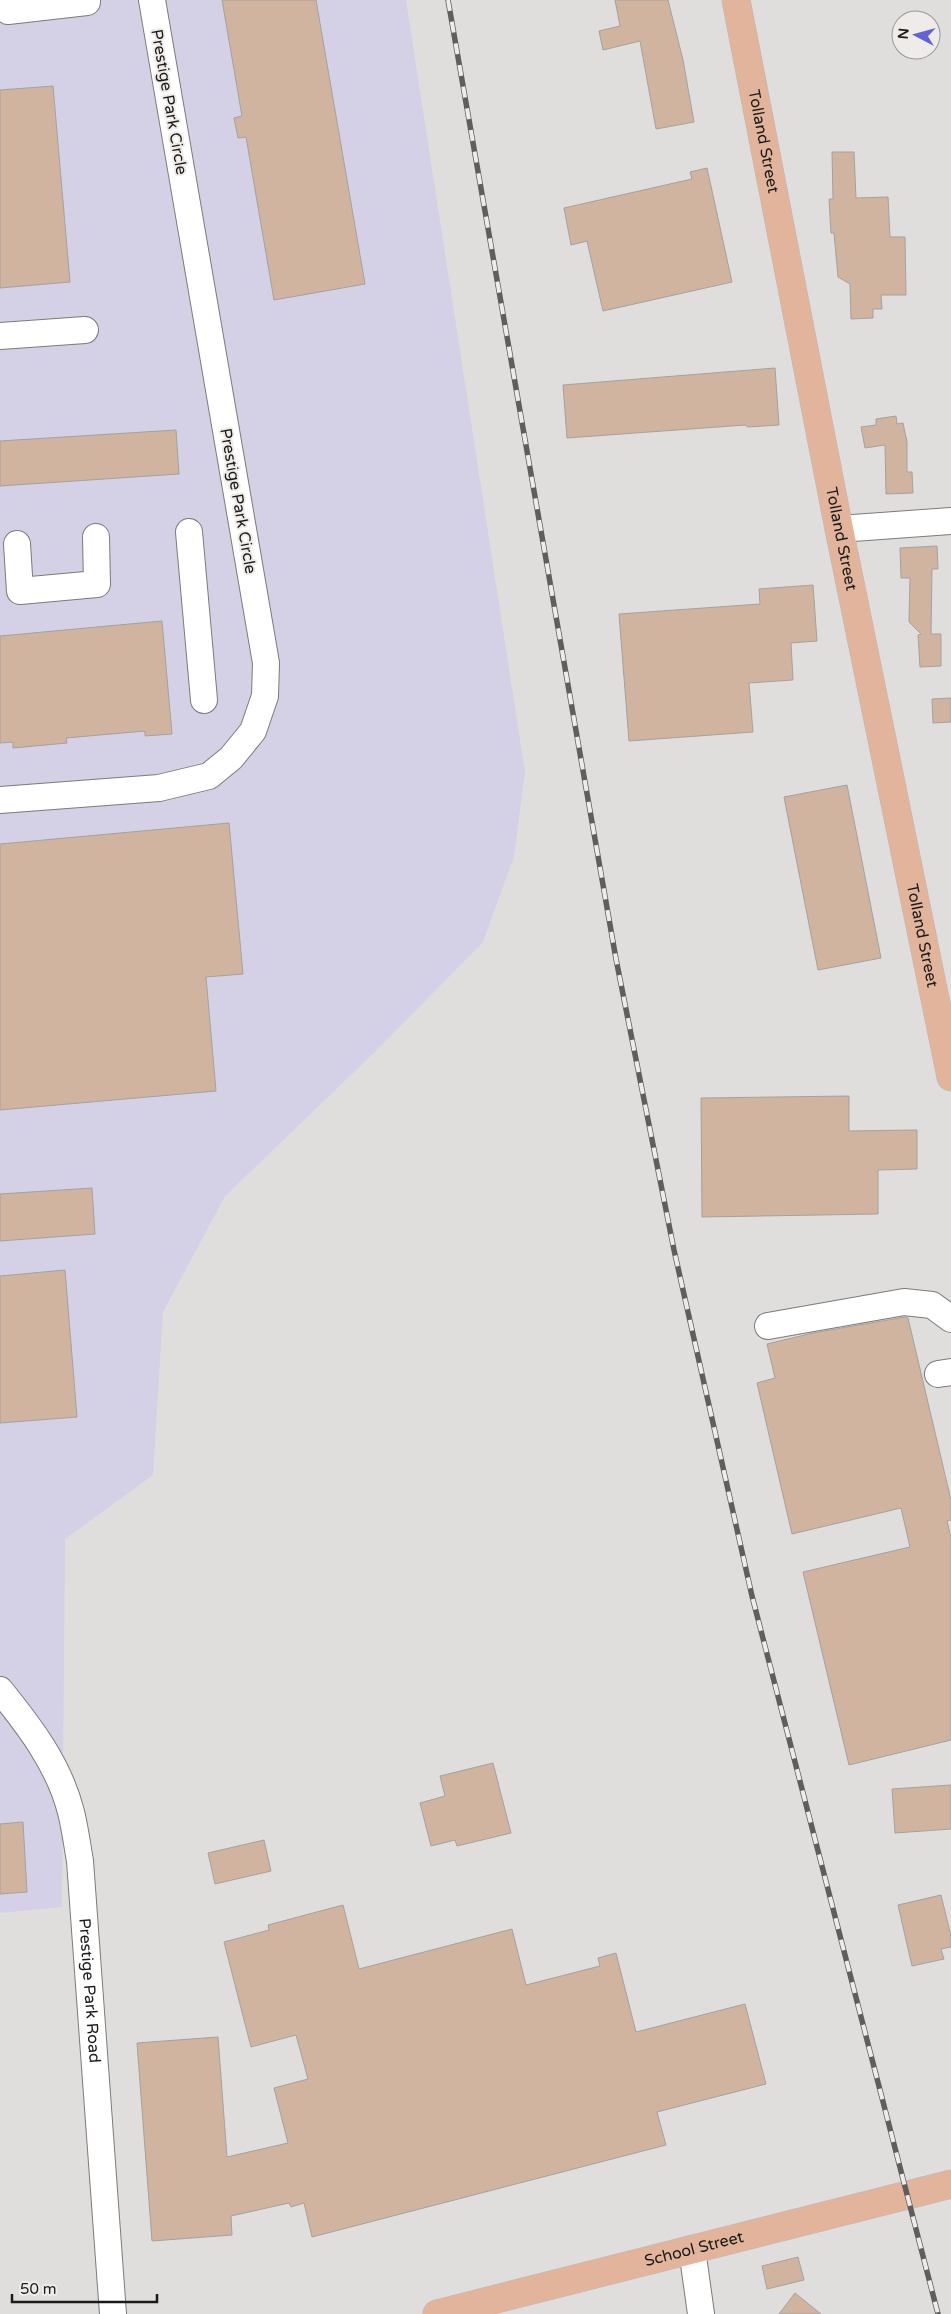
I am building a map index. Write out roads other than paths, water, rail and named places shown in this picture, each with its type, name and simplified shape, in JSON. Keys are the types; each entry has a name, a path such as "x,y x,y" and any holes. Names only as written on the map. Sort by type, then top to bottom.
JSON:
{"main road":[{"name":"Tolland Street","path":"736,0 839,530 948,1044 951,1077"},
{"name":"School Street","path":"437,2314 951,2184"}],"street":[{"path":"3,0 4,8 8,11 87,2 87,0"},
{"name":"Prestige Park Circle","path":"0,800 158,788 209,776 230,758 252,731 265,696 266,663 152,0"},
{"path":"0,336 85,330"},
{"path":"839,530 951,521"},
{"path":"189,532 204,700"},
{"path":"17,544 20,591 98,584 96,537"},
{"path":"768,1326 904,1302 932,1305 951,1319"},
{"name":"Prestige Park Road","path":"0,1690 32,1730 56,1771 70,1810 80,1861 113,2314"},
{"path":"692,2249 701,2314"}],"railway":[{"path":"448,0 616,959 674,1250 752,1596 938,2314"}]}
